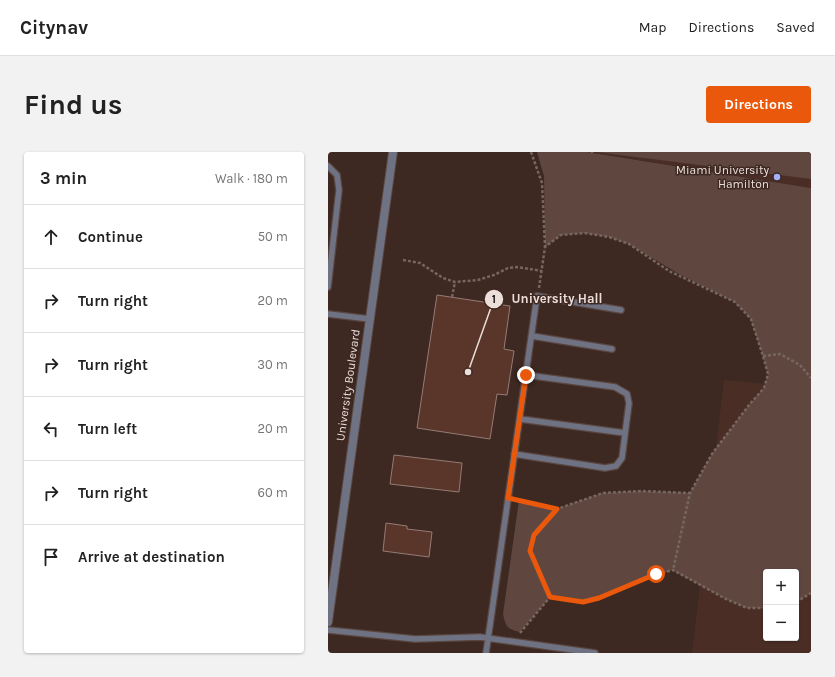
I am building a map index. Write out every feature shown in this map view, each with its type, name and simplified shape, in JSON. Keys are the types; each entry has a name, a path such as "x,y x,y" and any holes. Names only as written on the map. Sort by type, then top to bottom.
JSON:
{"street":[{"name":"University Boulevard","path":"328,622 331,578 370,319 392,152"}],"lane":[{"path":"328,166 337,175 339,190 328,287"},
{"path":"486,653 537,296 621,310"},
{"path":"328,314 370,319"},
{"path":"532,336 612,349"},
{"path":"514,454 606,468 616,466 622,458 629,403 627,394 615,387 526,375"},
{"path":"520,419 625,433"},
{"path":"328,630 414,638 480,637 595,653"}],"path":[{"path":"531,152 542,184 545,248 537,296"},
{"path":"545,248 561,235 585,233 609,237 628,244 669,271 735,302 751,319 768,374 764,388 749,405 712,454 690,493 672,570"},
{"path":"403,260 420,263 443,278 455,282 478,280 494,275 508,268 517,267 542,271"},
{"path":"452,297 455,282"},
{"path":"763,356 780,354 800,364 811,378"},
{"path":"550,597 530,551 534,535 557,509 603,493 641,491 690,493"},
{"path":"508,498 557,509"},
{"path":"550,597 583,602 599,598 656,574 672,570 726,599 747,608 763,608"},
{"path":"799,600 811,593"},
{"path":"512,642 550,597"}],"shaded area":[{"path":"537,152 587,152 811,188 811,593 799,600 799,569 763,569 763,608 747,608 726,599 672,570 599,599 583,602 550,597 520,632 512,630 506,625 503,614 519,500 557,509 603,493 641,491 690,493 712,454 749,405 764,388 768,374 751,319 735,302 679,274 629,244 609,237 585,233 561,235 545,247 544,176"},
{"name":"Miami University Hamilton","path":"588,152 811,152 811,188 677,166"},
{"name":"Miami University Hamilton","path":"596,152 811,152 811,179"},
{"path":"724,380 811,388 811,653 692,653"}],"building":[{"path":"437,295 510,306 504,349 514,351 507,395 497,394 490,439 417,428"},
{"path":"394,455 462,463 459,492 390,484"},
{"path":"386,523 407,526 407,529 432,532 429,557 383,551"}],"place":[{"name":"Miami University Hamilton","path":"777,177"},
{"name":"University Hall","path":"468,372"}],"route":[{"path":"526,375 508,498 557,509 534,535 530,551 550,597 583,602 599,598 656,574"}]}
